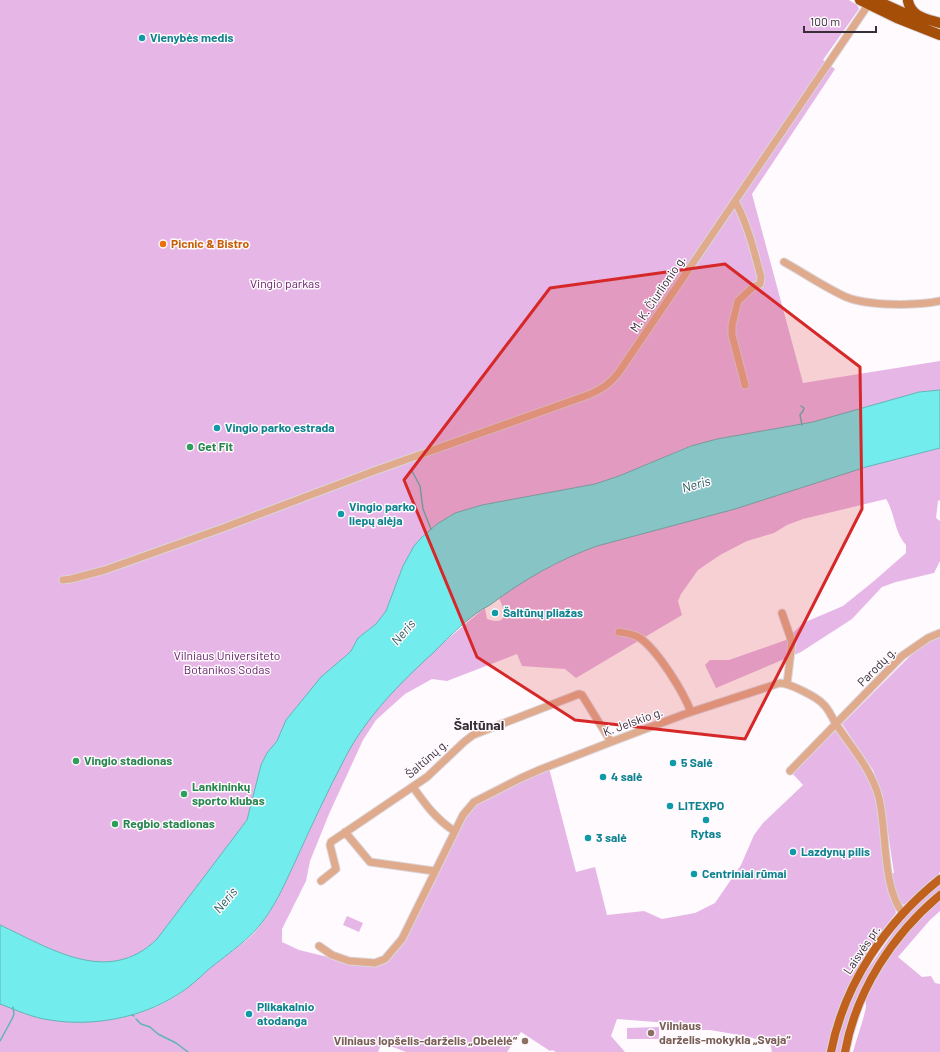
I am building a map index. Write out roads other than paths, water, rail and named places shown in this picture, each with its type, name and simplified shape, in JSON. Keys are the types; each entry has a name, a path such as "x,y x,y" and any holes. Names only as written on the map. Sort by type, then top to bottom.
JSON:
{"highway":[{"path":"908,1 912,12 940,23"},
{"path":"867,3 940,28"},
{"path":"899,15 940,35"},
{"path":"923,17 940,28"}],"main road":[{"path":"899,15 908,1"},
{"name":"Laisvės pr.","path":"830,1052 845,1001 883,938 903,913 924,892 940,879"},
{"name":"Laisvės pr.","path":"845,1052 855,1013 869,983 885,956 903,931 940,895"}],"street":[{"name":"M. K. Čiurlionio g.","path":"63,580 105,570 223,528 374,471 580,398 605,387 619,372 867,3"},
{"path":"735,201 749,233 761,277 760,284 753,287 738,301 732,325 732,335 745,385"},
{"path":"784,262 837,292 860,301 872,303 907,304 940,301"},
{"path":"782,613 792,642 787,684 824,704 863,763 875,786 881,811 890,884 895,900 903,913"},
{"path":"619,632 633,634 640,638 649,647 679,688 691,712"},
{"name":"Parodų g.","path":"790,771 902,656 928,638 940,632"},
{"name":"K. Jelskio g.","path":"319,946 332,955 349,961 375,963 381,962 394,950 402,939 424,897 434,871 454,831 463,815 474,802 521,778 611,742 691,712 776,683 787,684"},
{"name":"Šaltūnų g.","path":"321,882 336,869 330,844 344,832 427,777 473,735 579,694 582,695 611,742"},
{"path":"413,787 440,822 454,831"},
{"path":"344,832 370,862 434,871"}],"water":[{"name":"Neris","path":"940,390 940,448 866,467 735,509 597,546 541,571 475,614 396,688 363,728 345,758 278,897 260,925 240,945 181,992 148,1010 116,1019 99,1021 66,1022 37,1018 0,1004 0,925 59,952 79,959 99,962 119,960 138,953 157,939 247,820 261,765 267,753 277,741 286,720 321,677 351,651 358,638 376,624 386,611 403,566 414,546 437,524 455,513 482,505 595,484 619,476 691,446 717,439 813,422 919,392"}],"waterway":[{"path":"801,406 804,408 800,415 802,425"},
{"path":"412,471 420,486 423,509 431,529"},
{"path":"0,1041 14,1014 13,1007"},
{"path":"136,1019 141,1024 150,1027 158,1034 176,1043 188,1052"}],"place":[{"name":"Vienybės medis","path":"142,38"},
{"name":"Picnic & Bistro","path":"163,244"},
{"name":"Vingio parko estrada","path":"217,428"},
{"name":"Get Fit","path":"190,447"},
{"name":"Vingio parko liepų alėja","path":"341,514"},
{"name":"Šaltūnų pliažas","path":"495,613"},
{"name":"Vingio stadionas","path":"76,761"},
{"name":"5 Salė","path":"673,763"},
{"name":"4 salė","path":"603,777"},
{"name":"Lankininkų sporto klubas","path":"184,794"},
{"name":"LITEXPO","path":"670,806"},
{"name":"Rytas","path":"706,820"},
{"name":"Regbio stadionas","path":"115,824"},
{"name":"3 salė","path":"588,838"},
{"name":"Lazdynų pilis","path":"793,852"},
{"name":"Centriniai rūmai","path":"694,874"},
{"name":"Plikakalnio atodanga","path":"249,1014"},
{"name":"Vilniaus darželis-mokykla „Svaja“","path":"651,1033"},
{"name":"Vilniaus lopšelis-darželis „Obelėlė“","path":"525,1041"}],"district":[{"name":"Šaltūnai","path":"479,725"}],"park label":[{"name":"Vingio parkas","path":"285,284"},
{"name":"Vilniaus Universiteto Botanikos Sodas","path":"227,663"}]}
